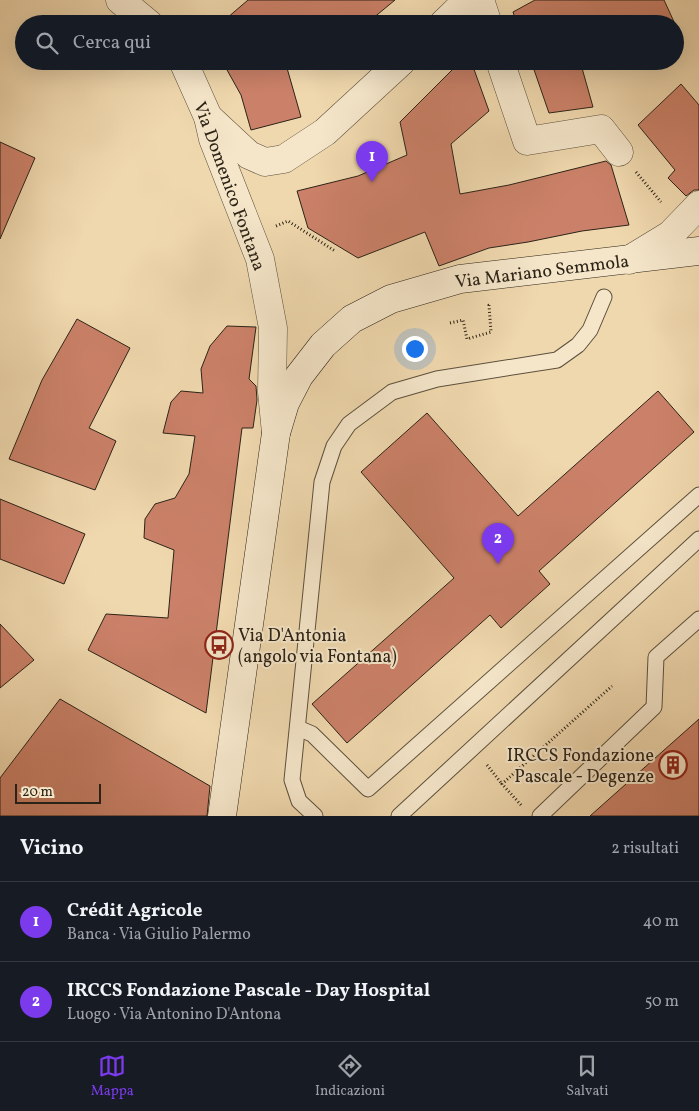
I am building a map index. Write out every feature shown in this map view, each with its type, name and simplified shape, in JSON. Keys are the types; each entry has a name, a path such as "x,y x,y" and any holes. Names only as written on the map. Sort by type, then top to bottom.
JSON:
{"street":[{"path":"120,0 138,15"},
{"path":"452,15 468,0"},
{"path":"480,0 485,15"},
{"name":"Via Domenico Fontana","path":"187,70 208,118 213,139 260,259 273,328 272,392 276,433"},
{"path":"208,118 248,155 265,162 284,159 325,132 392,70"},
{"path":"503,70 527,141 601,129 619,152"},
{"path":"629,260 670,235 699,205"},
{"name":"Via Mariano Semmola","path":"276,433 285,403 299,376 323,345 352,319 391,299 460,279 699,251"},
{"path":"222,816 276,433"}],"lane":[{"path":"315,816 299,801 292,780 322,482 334,446 349,424 392,392 437,380 557,360 578,345 590,330 604,297"},
{"path":"298,728 312,734 368,789 699,495"},
{"path":"399,816 699,539"},
{"path":"533,813 654,707 656,657 699,619"}],"path":[{"path":"619,152 662,202"},
{"path":"270,228 288,221 335,251"},
{"path":"450,323 463,320 467,339 491,332 489,305 498,304"},
{"path":"533,813 502,784 612,686"}],"building":[{"path":"248,0 395,0 377,15 230,15"},
{"path":"535,0 664,0 671,15 514,15 513,12"},
{"path":"227,70 288,70 301,117 251,130 241,95"},
{"path":"452,70 474,70 489,111 451,144 460,194 509,185 606,161 611,165 629,225 582,231 489,248 439,266 425,232 358,258 308,228 297,191 358,176 407,155 400,122"},
{"path":"534,70 583,70 593,107 549,113"},
{"path":"681,84 699,105 699,190 694,190 686,196 668,178 675,170 638,125"},
{"path":"0,142 35,158 0,239"},
{"path":"77,319 130,348 89,428 116,441 95,490 9,459 42,380"},
{"path":"227,326 256,327 249,379 256,386 257,400 253,428 242,428 206,713 88,650 106,614 168,618 174,550 144,538 145,519 155,504 175,498 189,474 195,436 163,433 171,402 181,391 203,393 201,369 210,346"},
{"path":"658,391 694,432 539,571 550,584 501,628 490,615 347,743 312,704 454,578 361,472 427,413 518,516"},
{"path":"0,499 85,534 64,584 0,559"},
{"path":"0,624 34,660 0,688"},
{"path":"60,699 210,786 207,816 0,816 0,778"},
{"name":"IRCCS Fondazione Pascale - Degenze","path":"699,719 699,816 590,816"}],"place":[{"name":"Crédit Agricole","path":"372,182"},
{"name":"IRCCS Fondazione Pascale - Day Hospital","path":"498,564"},
{"name":"Via D'Antonia (angolo via Fontana)","path":"219,645"},
{"name":"IRCCS Fondazione Pascale - Degenze","path":"673,765"}]}
